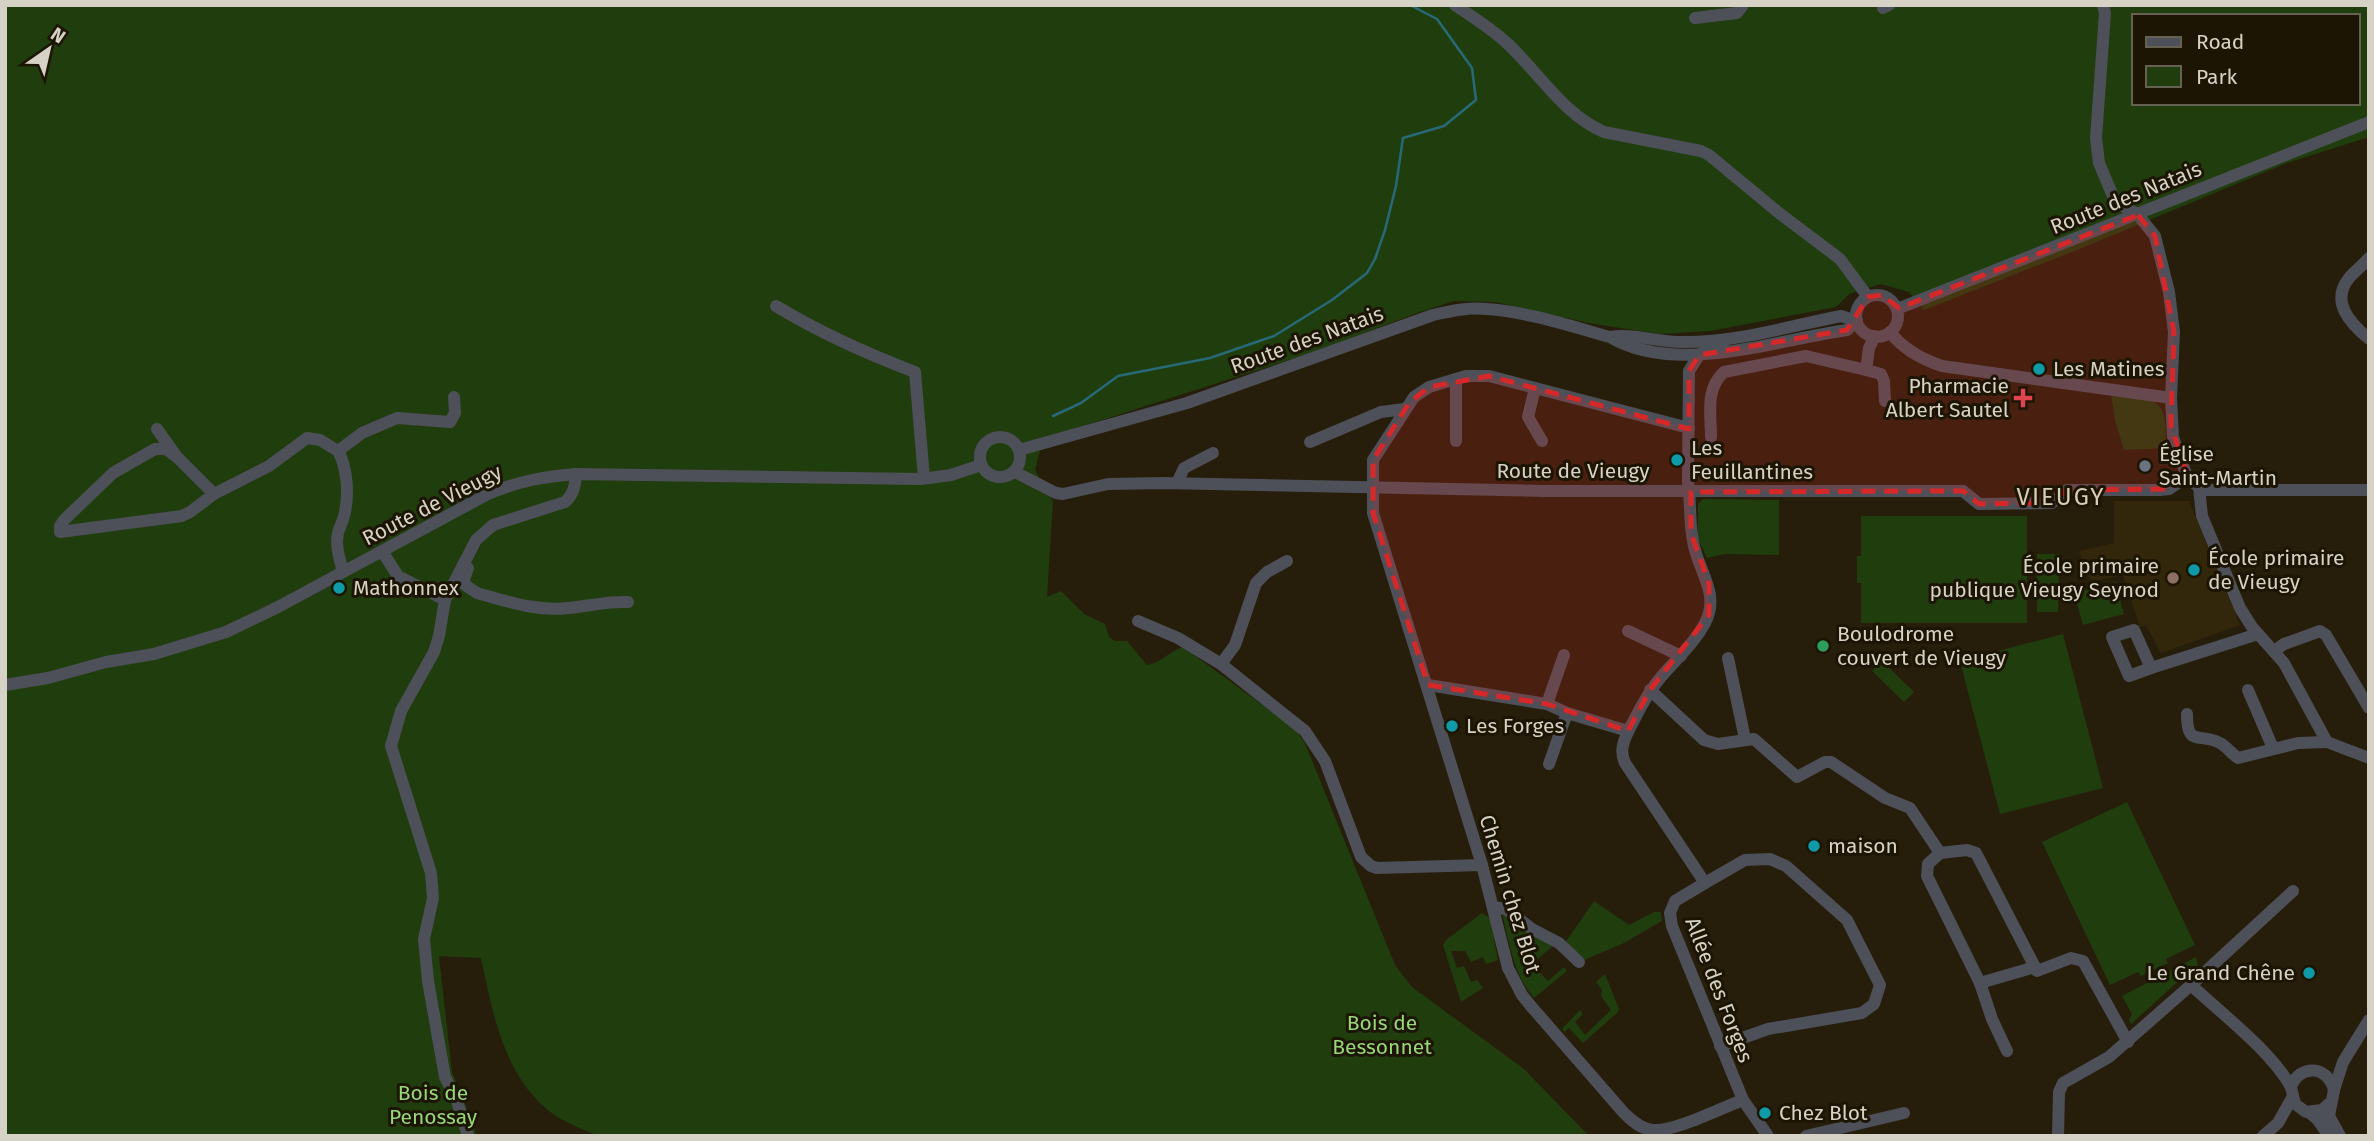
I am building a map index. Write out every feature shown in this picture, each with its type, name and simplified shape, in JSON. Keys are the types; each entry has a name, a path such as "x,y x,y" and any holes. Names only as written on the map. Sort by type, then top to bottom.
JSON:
{"street":[{"path":"1455,5 1508,44 1568,107 1592,127 1709,155 1840,259 1868,297"},
{"path":"1695,18 1737,13 1743,5"},
{"path":"2102,5 2105,13 2096,138 2099,163 2115,201 2138,215 2155,236 2169,292 2174,332 2171,398 2173,437 2188,476 2206,490 2369,489"},
{"name":"Route des Natais","path":"1897,309 2369,122"},
{"path":"2369,258 2347,280 2341,297 2349,322 2369,339"},
{"path":"1875,295 1888,298 1897,309 1897,322 1890,332 1875,336 1861,328 1857,321 1858,307 1868,297 1875,295"},
{"path":"776,306 861,352 915,372 924,478"},
{"name":"Route des Natais","path":"1019,450 1187,403 1433,315 1460,309 1486,309 1524,315 1610,337 1622,344 1652,351 1699,355 1847,330 1857,321"},
{"name":"Route des Natais","path":"1610,337 1622,335 1685,342 1727,339 1841,316 1857,321"},
{"path":"1890,332 1917,356 1942,366 2171,398"},
{"path":"1866,370 1869,348 1875,336"},
{"path":"1699,355 1727,339"},
{"path":"1652,351 1678,362 1689,378"},
{"name":"Allée des Forges","path":"1699,355 1689,371 1690,491 1693,546 1709,583 1710,605 1704,625 1681,656 1650,690 1622,748 1625,763 1705,883 1675,901 1670,919 1743,1100"},
{"path":"1711,437 1710,393 1716,379 1724,372 1806,356 1881,374 1885,381 1885,401"},
{"path":"1310,442 1381,412 1405,408 1423,390 1478,375 1689,428"},
{"path":"1456,379 1456,441"},
{"path":"1535,388 1528,417 1542,441"},
{"path":"338,450 362,433 397,418 450,422 455,413 454,397"},
{"name":"Chemin chez Blot","path":"1405,408 1375,456 1373,513 1482,865 1508,968 1522,995 1630,1119 1652,1130 1669,1128 1743,1100"},
{"path":"157,429 177,457 214,494"},
{"path":"177,457 161,448 113,473 64,520 60,532 182,516 214,494 269,466 307,438 320,440 338,450 345,470 346,508 337,544 343,572"},
{"path":"981,464 981,450 991,439 1008,439 1019,450 1020,463 1015,472"},
{"path":"1177,483 1184,468 1213,453"},
{"name":"Route de Vieugy","path":"5,685 154,654 226,632 488,494 516,482 537,477 576,474 924,478 951,475 981,464 988,474 995,478 1003,478 1015,472 1056,494 1108,484 1177,483 1372,489 1963,491 1979,504 2052,503 2067,490 2169,489 2188,476"},
{"path":"468,1136 456,1098 445,1076 428,981 424,939 433,898 430,873 391,746 401,711 434,652 445,600 476,540 493,526 565,502 572,496 576,474"},
{"path":"2199,486 2202,516 2240,608 2258,634 2284,663 2327,742"},
{"path":"484,532 464,579 465,585 477,593 529,607 566,608 613,601 628,602"},
{"path":"382,551 398,576 445,600"},
{"path":"1221,664 1235,645 1256,583 1267,572 1287,561"},
{"path":"1138,621 1178,638 1221,664 1305,731 1325,761 1361,857 1371,866 1482,865"},
{"path":"1628,631 1681,656"},
{"path":"2274,652 2284,643 2320,631 2334,644 2364,686 2369,708"},
{"path":"2151,668 2258,634"},
{"path":"1547,704 1564,655"},
{"path":"1728,657 1745,739"},
{"path":"1428,685 1547,704 1567,713 1628,731"},
{"path":"1650,690 1704,740 1718,744 1745,739 1758,742 1794,776 1803,775 1825,762 1835,764 1885,798 1910,808 1940,853"},
{"path":"2248,690 2273,748"},
{"path":"1549,764 1567,713"},
{"path":"2187,714 2187,730 2191,736 2220,743 2238,758 2298,743 2327,742 2369,758"},
{"path":"2007,1051 1992,1019 1980,983 1927,876 1928,864 1940,853 1967,850 1976,853 2037,971 2071,958 2083,961 2127,1042"},
{"path":"1705,883 1745,860 1762,858 1786,866 1851,926 1880,985 1874,1004 1862,1013 1768,1029 1720,1046"},
{"path":"2058,1136 2059,1092 2063,1083 2109,1057 2127,1042 2293,891"},
{"path":"1493,907 1506,909 1532,929 1559,943 1579,962"},
{"path":"1980,983 2035,967"},
{"path":"2191,985 2285,1076 2295,1104 2319,1120 2329,1136"},
{"path":"2340,1136 2329,1116 2332,1096 2343,1062 2369,1020"},
{"path":"2259,1048 2302,1073"},
{"path":"2321,1072 2343,1062"},
{"path":"2263,1136 2278,1123 2322,1110 2332,1096 2330,1079 2321,1072 2308,1070 2302,1073 2295,1079 2278,1123"},
{"path":"1743,1100 1768,1136"},
{"path":"1806,1136 1904,1113"}],"highlighted area":[{"path":"2138,215 2155,236 2174,332 2171,426 2188,476 2169,489 2067,490 2052,503 1979,504 1963,491 1691,492 1691,533 1709,583 1709,615 1650,690 1628,731 1547,704 1428,685 1373,513 1373,460 1409,403 1429,387 1489,376 1689,429 1689,371 1699,355 1847,330 1868,297 1882,295 1899,308"}],"shaded area":[{"name":"École primaire publique Vieugy Seynod","path":"2114,501 2189,501 2240,625 2161,653 2146,625 2140,627 2123,575 2091,582 2079,551 2114,543"}],"green space":[{"path":"5,5 2369,5 2369,137 2287,163 1924,310 1909,292 1881,284 1849,294 1836,307 1710,331 1659,334 1589,323 1495,302 1454,301 1317,351 1043,439 1035,470 1053,501 1047,597 1061,591 1084,614 1105,624 1109,637 1115,641 1127,641 1147,665 1183,647 1294,728 1304,741 1395,965 1412,987 1524,1069 1589,1136 599,1136 555,1115 528,1090 501,1037 481,958 439,956 452,1072 476,1136 5,1136"},
{"path":"2111,394 2148,400 2160,407 2165,421 2166,448 2124,450"},
{"path":"1703,499 1779,500 1779,555 1724,554 1707,558 1698,539 1698,504"},
{"path":"1861,516 2027,516 2027,623 1861,623 1861,583 1857,583 1857,556 1861,556"},
{"path":"2037,554 2059,554 2058,612 2037,612"},
{"path":"2115,582 2124,614 2083,625 2074,593"},
{"path":"2063,634 2103,788 2000,814 1960,661"},
{"path":"1882,661 1914,692 1904,702 1872,671"},
{"path":"2127,802 2195,945 2166,959 2168,963 2141,976 2138,972 2110,985 2042,842"},
{"path":"1594,901 1629,925 1654,912 1661,912 1662,921 1622,944 1582,961 1565,943"},
{"path":"1504,912 1554,945 1532,964 1548,981 1564,967 1567,971 1534,998 1517,969 1502,914"},
{"path":"1482,913 1490,918 1498,960 1486,964 1483,957 1471,962 1465,951 1451,951 1457,968 1464,966 1471,982 1477,980 1483,988 1461,1002 1443,945"},
{"path":"2196,957 2198,966 2131,1024 2129,1020 2132,1014 2122,996"},
{"path":"1605,974 1619,1009 1583,1043 1569,1028 1564,1032 1562,1029 1580,1010 1583,1014 1575,1022 1585,1035 1611,1010 1601,996 1602,990 1596,982"}],"waterway":[{"path":"1053,416 1081,403 1118,376 1210,358 1274,336 1332,300 1367,273 1385,230 1396,186 1403,138 1444,126 1476,100 1472,68 1437,19 1410,5"}],"place":[{"name":"Les Matines","path":"2039,369"},
{"name":"Pharmacie Albert Sautel","path":"2023,398"},
{"name":"Les Feuillantines","path":"1677,460"},
{"name":"Église Saint-Martin","path":"2145,466"},
{"name":"École primaire de Vieugy","path":"2194,570"},
{"name":"École primaire publique Vieugy Seynod","path":"2173,578"},
{"name":"Mathonnex","path":"339,588"},
{"name":"Boulodrome couvert de Vieugy","path":"1823,646"},
{"name":"Les Forges","path":"1452,726"},
{"name":"maison","path":"1814,846"},
{"name":"Le Grand Chêne","path":"2309,973"},
{"name":"Chez Blot","path":"1765,1113"}],"district":[{"name":"VIEUGY","path":"2061,497"}],"park label":[{"name":"Bois de Bessonnet","path":"1382,1035"},
{"name":"Bois de Penossay","path":"433,1105"}]}
